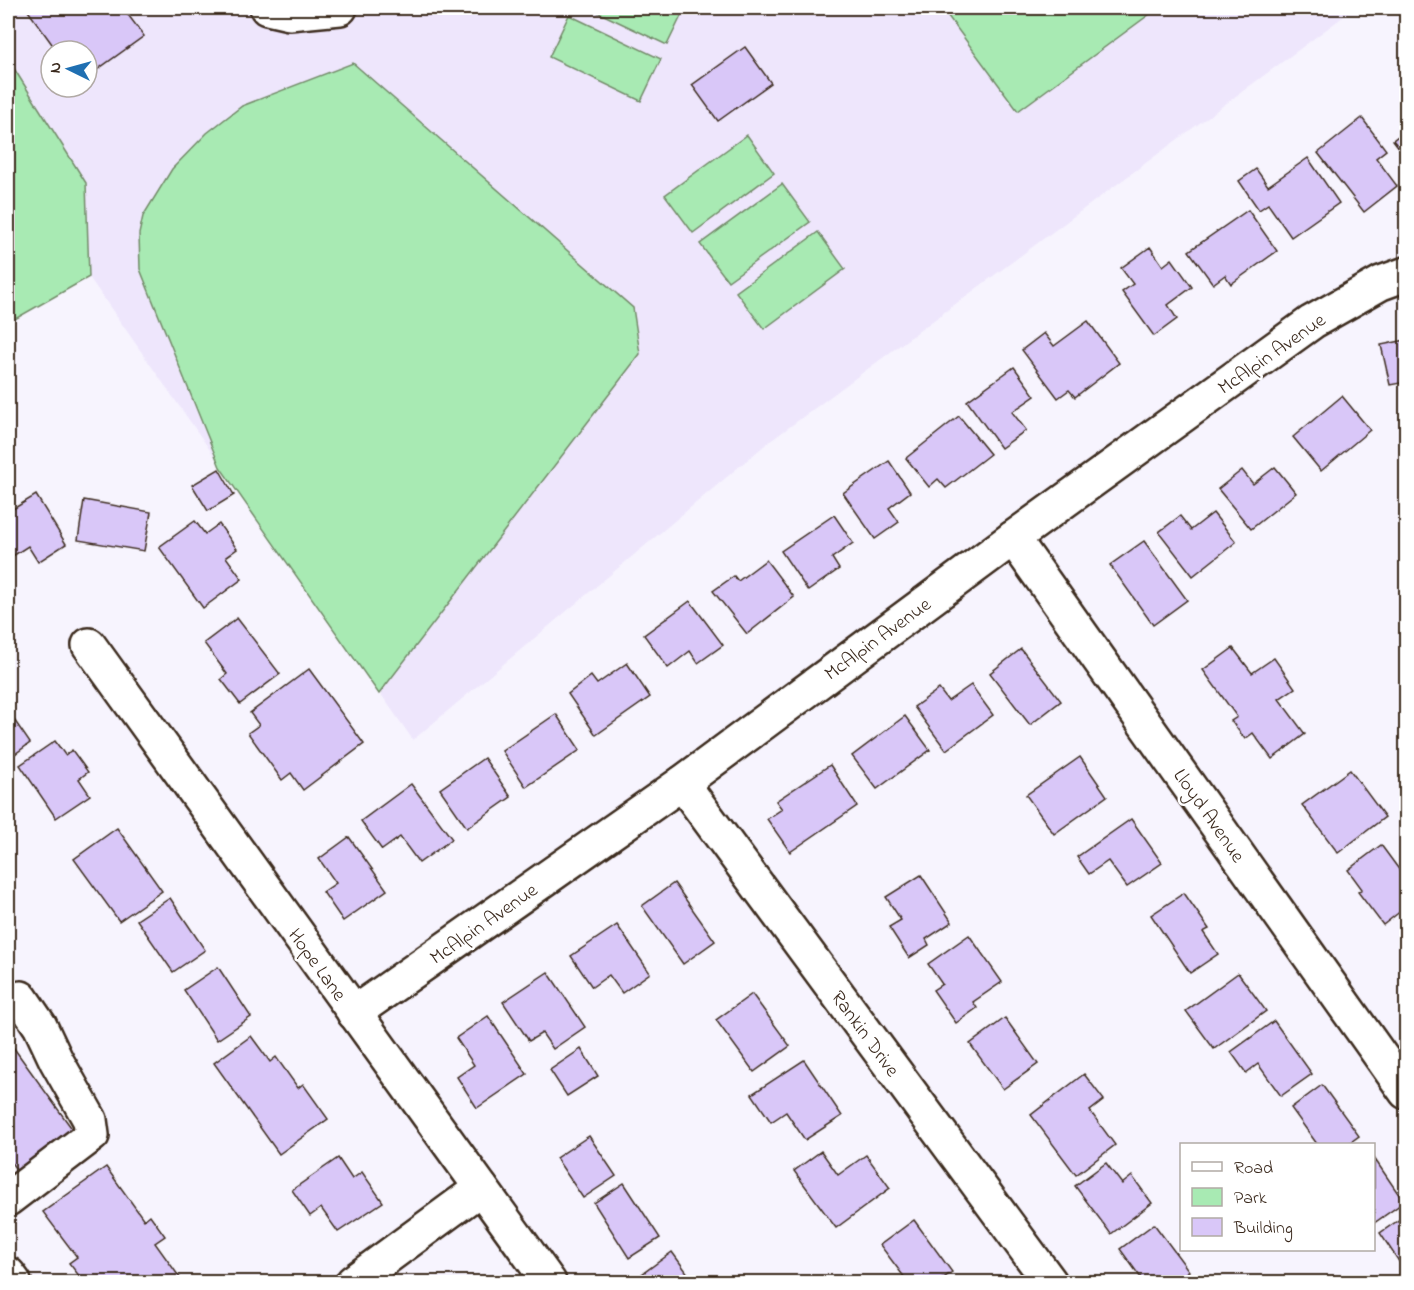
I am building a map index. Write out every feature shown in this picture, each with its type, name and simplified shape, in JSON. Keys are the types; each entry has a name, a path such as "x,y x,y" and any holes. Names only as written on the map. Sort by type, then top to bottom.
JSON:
{"street":[{"path":"267,8 289,13 340,8"},
{"name":"McAlpin Avenue","path":"354,1014 682,783 1013,538 1312,322 1381,283 1407,274"},
{"name":"Lloyd Avenue","path":"1013,538 1407,1092"},
{"name":"Hope Lane","path":"89,645 549,1282"},
{"name":"Rankin Drive","path":"682,783 1050,1282"},
{"path":"8,1198 92,1135 90,1120 56,1060 40,1026 21,998"},
{"path":"353,1282 481,1188"},
{"path":"8,1274 14,1282"}],"shaded area":[{"path":"8,8 1355,8 765,445 413,740 89,277 86,183 8,59"}],"green space":[{"path":"589,8 685,8 667,45"},
{"path":"942,8 1158,8 1018,111"},
{"path":"569,15 661,59 641,101 549,57"},
{"path":"8,59 86,183 89,277 8,323"},
{"path":"353,63 633,308 640,354 379,694 220,467 140,269 139,234 143,216 172,169 207,133 242,106"},
{"path":"747,135 774,173 693,233 665,195"},
{"path":"782,184 810,222 728,281 700,244"},
{"path":"818,232 845,269 764,329 736,292"}],"building":[{"path":"26,8 123,8 144,36 99,68 99,39 48,39"},
{"path":"745,47 771,83 718,121 692,85"},
{"path":"1362,118 1386,150 1376,158 1397,186 1364,212 1318,153"},
{"path":"1406,130 1406,157 1393,140"},
{"path":"1308,158 1339,203 1291,237 1268,204 1259,210 1239,181 1256,169 1268,186"},
{"path":"1248,210 1277,251 1231,284 1225,275 1213,284 1189,251"},
{"path":"1150,247 1163,266 1172,259 1192,287 1168,305 1177,319 1154,336 1122,292 1133,284 1121,268"},
{"path":"1088,321 1119,363 1075,397 1069,390 1058,398 1022,350 1044,333 1054,346"},
{"path":"1406,340 1406,382 1390,385 1381,345"},
{"path":"1014,367 1035,396 1012,412 1026,430 1001,448 967,401"},
{"path":"1342,396 1370,430 1321,471 1293,437"},
{"path":"959,416 990,454 946,488 938,479 929,487 906,458"},
{"path":"889,461 910,492 889,508 899,522 875,539 843,493"},
{"path":"1275,467 1296,493 1251,529 1218,489 1242,470 1253,484"},
{"path":"219,469 234,495 208,511 192,485"},
{"path":"36,495 66,544 38,562 28,546 8,559 8,512"},
{"path":"84,500 151,512 144,551 78,540"},
{"path":"1213,513 1236,542 1193,576 1159,532 1180,516 1191,530"},
{"path":"834,515 853,543 832,558 839,569 808,591 781,551"},
{"path":"195,521 205,534 219,524 237,549 226,557 242,579 203,608 159,547"},
{"path":"1144,541 1187,600 1153,625 1110,565"},
{"path":"766,560 794,597 747,634 713,591 734,576 738,581"},
{"path":"690,601 723,645 698,663 690,651 668,668 644,635"},
{"path":"237,618 280,674 240,704 221,679 227,674 204,643"},
{"path":"1233,648 1252,673 1274,658 1295,688 1279,699 1305,734 1272,759 1253,733 1245,739 1231,721 1237,717 1203,670"},
{"path":"1021,649 1061,701 1030,725 990,673"},
{"path":"627,663 650,697 596,735 568,694 591,676 597,684"},
{"path":"309,669 364,744 303,790 291,773 282,780 248,733 259,725 250,713"},
{"path":"971,685 993,715 946,750 914,707 939,689 948,701"},
{"path":"8,711 30,743 8,759"},
{"path":"556,714 580,750 526,787 502,751"},
{"path":"905,716 930,750 877,789 852,756"},
{"path":"55,741 65,755 72,750 88,772 79,779 90,795 56,818 20,765"},
{"path":"1080,757 1107,796 1054,834 1026,795"},
{"path":"484,758 511,797 467,828 440,789"},
{"path":"830,765 857,806 790,852 767,819 782,809 776,801"},
{"path":"1350,770 1385,817 1338,853 1302,805"},
{"path":"411,784 452,839 419,863 400,837 382,850 361,821"},
{"path":"1131,819 1162,863 1127,887 1108,861 1089,874 1077,857"},
{"path":"117,828 162,891 119,921 74,859"},
{"path":"349,837 387,890 343,921 323,892 336,883 319,859"},
{"path":"1381,845 1406,879 1406,907 1383,925 1358,892 1362,889 1348,870"},
{"path":"921,875 952,922 926,939 929,945 909,958 889,927 901,920 886,897"},
{"path":"674,883 715,941 683,964 642,906"},
{"path":"1184,893 1209,929 1203,932 1218,954 1190,973 1151,915"},
{"path":"170,898 205,950 173,972 137,920"},
{"path":"617,925 650,973 622,993 609,975 592,987 571,956"},
{"path":"969,935 1002,982 973,1002 977,1008 956,1023 933,990 942,984 928,964"},
{"path":"218,967 251,1017 217,1040 184,990"},
{"path":"548,972 585,1027 553,1049 542,1033 529,1041 503,1002"},
{"path":"1238,973 1266,1011 1214,1049 1186,1011"},
{"path":"752,994 790,1046 754,1072 716,1020"},
{"path":"488,1016 527,1074 477,1108 457,1077 474,1065 456,1038"},
{"path":"1005,1018 1038,1064 1003,1089 970,1044"},
{"path":"1274,1021 1312,1074 1281,1096 1258,1064 1246,1073 1231,1052"},
{"path":"251,1036 270,1062 276,1057 298,1088 303,1084 328,1119 279,1154 214,1063"},
{"path":"8,1040 73,1130 17,1171 8,1158"},
{"path":"581,1049 598,1076 567,1096 550,1070"},
{"path":"804,1060 842,1116 805,1140 786,1112 771,1122 752,1094"},
{"path":"1084,1074 1104,1100 1090,1111 1115,1145 1076,1175 1031,1115"},
{"path":"1322,1085 1359,1136 1349,1143 1316,1143 1291,1108"},
{"path":"589,1136 616,1176 583,1198 556,1158"},
{"path":"821,1151 838,1175 866,1155 890,1188 836,1228 794,1171"},
{"path":"338,1158 352,1179 362,1172 383,1202 338,1232 321,1208 310,1216 292,1190"},
{"path":"1375,1159 1404,1202 1375,1222"},
{"path":"1106,1163 1122,1184 1132,1176 1152,1203 1111,1234 1075,1186"},
{"path":"106,1167 144,1220 150,1215 165,1236 155,1243 183,1282 84,1282 69,1263 77,1257 43,1212"},
{"path":"624,1183 660,1238 629,1258 594,1203"},
{"path":"1406,1215 1406,1272 1380,1233"},
{"path":"914,1220 952,1272 938,1282 908,1282 880,1245"},
{"path":"1154,1224 1189,1271 1173,1282 1144,1282 1120,1249"},
{"path":"672,1252 694,1282 642,1282 638,1277"},
{"path":"1406,1272 1406,1282 1394,1280"}]}
